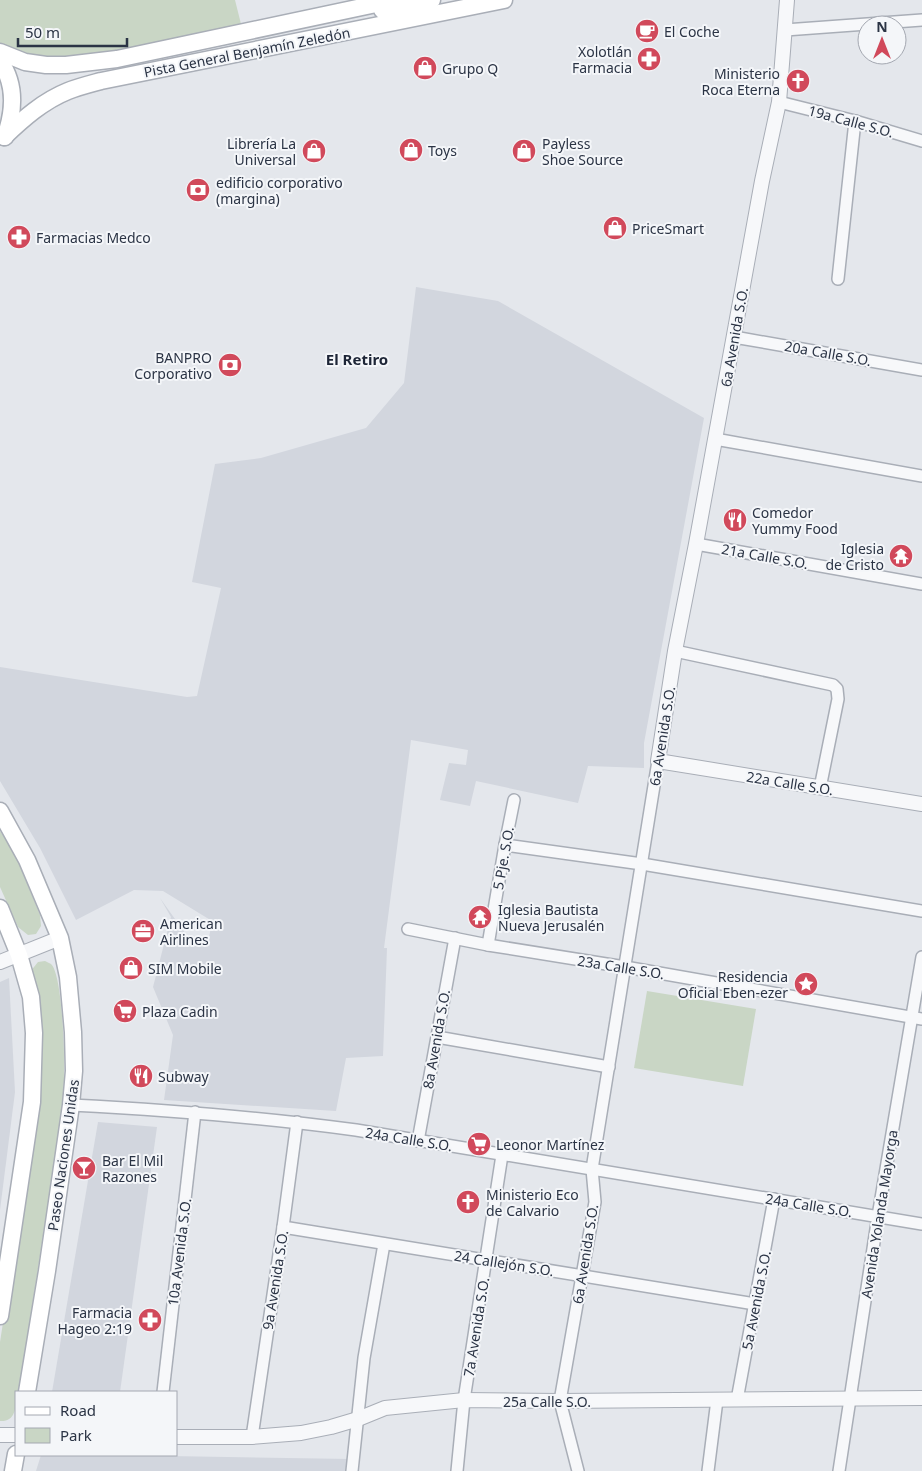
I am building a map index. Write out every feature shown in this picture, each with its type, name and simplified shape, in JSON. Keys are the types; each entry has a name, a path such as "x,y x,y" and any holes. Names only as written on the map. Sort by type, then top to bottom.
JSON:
{"main road":[{"name":"Pista General Benjamín Zeledón","path":"0,52 25,62 46,65 66,65 116,59 374,2 395,0"},
{"path":"363,29 368,18 378,12 432,0"},
{"name":"Pista General Benjamín Zeledón","path":"2,141 33,112 50,100 101,81 504,0"},
{"path":"211,59 241,44 363,16 374,9 374,2"},
{"path":"0,61 11,87 12,108 2,141"},
{"name":"Paseo Naciones Unidas","path":"0,811 27,860 60,938 68,977 73,1032 74,1071 71,1105 27,1391"},
{"path":"0,908 19,955 30,997 34,1033 32,1102 0,1316"},
{"path":"13,1471 16,1456"}],"street":[{"name":"6a Avenida S.O.","path":"578,1471 560,1401 595,1202 592,1169 675,651 716,439 762,182 779,102 787,0"},
{"path":"785,30 922,20"},
{"name":"19a Calle S.O.","path":"779,102 922,141"},
{"path":"838,279 854,121"},
{"name":"20a Calle S.O.","path":"734,337 922,370"},
{"path":"716,439 922,476"},
{"name":"21a Calle S.O.","path":"696,544 922,584"},
{"path":"675,651 833,685 838,689 838,699 820,788"},
{"name":"22a Calle S.O.","path":"658,761 922,804"},
{"name":"5 Pje. S.O.","path":"488,945 514,800"},
{"path":"505,845 642,864 922,911"},
{"name":"23a Calle S.O.","path":"408,929 488,945 917,1018"},
{"path":"0,962 60,938"},
{"name":"8a Avenida S.O.","path":"418,1140 455,938"},
{"name":"Avenida Yolanda Mayorga","path":"839,1471 878,1216 917,1018 922,957"},
{"path":"437,1037 609,1067"},
{"name":"24a Calle S.O.","path":"71,1105 195,1112 297,1122 418,1140 922,1224"},
{"name":"10a Avenida S.O.","path":"162,1391 195,1112"},
{"name":"9a Avenida S.O.","path":"252,1437 297,1122"},
{"name":"7a Avenida S.O.","path":"457,1471 464,1400 502,1154"},
{"name":"5a Avenida S.O.","path":"737,1400 774,1199"},
{"name":"24 Callejón S.O.","path":"283,1227 755,1304"},
{"path":"352,1471 364,1358 384,1244"},
{"name":"25a Calle S.O.","path":"178,1437 252,1437 301,1433 331,1427 386,1408 464,1400 922,1398"},
{"path":"708,1471 717,1400"},
{"path":"0,1435 15,1435"}],"shaded area":[{"path":"416,287 498,301 704,418 644,743 644,768 588,766 578,803 476,781 470,806 440,800 449,763 466,765 468,750 411,740 384,948 387,948 383,1056 346,1058 336,1111 164,1100 173,1035 153,987 171,917 160,898 190,940 208,943 212,921 163,891 134,890 76,920 40,848 0,781 0,667 187,697 197,696 221,588 192,582 215,464 261,458 366,428 404,383"},
{"path":"9,978 15,1092 0,1210 0,982"},
{"path":"98,1122 157,1127 120,1391 52,1391"},
{"path":"41,1456 351,1459 349,1471 36,1471"}],"green space":[{"path":"0,0 235,0 243,32 66,65 0,52"},
{"path":"0,831 15,854 40,915 41,926 36,934 28,935 18,927 0,887"},
{"path":"45,961 51,964 55,971 61,1001 64,1070 62,1109 19,1391 15,1391 13,1416 6,1421 0,1421 0,1342 39,1091 30,972 38,962"},
{"path":"647,991 756,1009 743,1086 634,1068"}],"place":[{"name":"El Coche","path":"647,31"},
{"name":"Xolotlán Farmacia","path":"649,59"},
{"name":"Grupo Q","path":"425,68"},
{"name":"Ministerio Roca Eterna","path":"798,81"},
{"name":"Toys","path":"411,150"},
{"name":"Librería La Universal","path":"314,151"},
{"name":"Payless Shoe Source","path":"524,151"},
{"name":"edificio corporativo (margina)","path":"198,190"},
{"name":"PriceSmart","path":"615,228"},
{"name":"Farmacias Medco","path":"19,237"},
{"name":"BANPRO Corporativo","path":"230,365"},
{"name":"Comedor Yummy Food","path":"735,520"},
{"name":"Iglesia de Cristo","path":"901,556"},
{"name":"Iglesia Bautista Nueva Jerusalén","path":"480,917"},
{"name":"American Airlines","path":"143,931"},
{"name":"SIM Mobile","path":"131,968"},
{"name":"Residencia Oficial Eben-ezer","path":"806,984"},
{"name":"Plaza Cadin","path":"125,1011"},
{"name":"Subway","path":"141,1076"},
{"name":"Leonor Martínez","path":"479,1144"},
{"name":"Bar El Mil Razones","path":"84,1168"},
{"name":"Ministerio Eco de Calvario","path":"468,1202"},
{"name":"Farmacia Hageo 2:19","path":"150,1320"}],"district":[{"name":"El Retiro","path":"357,359"}]}
